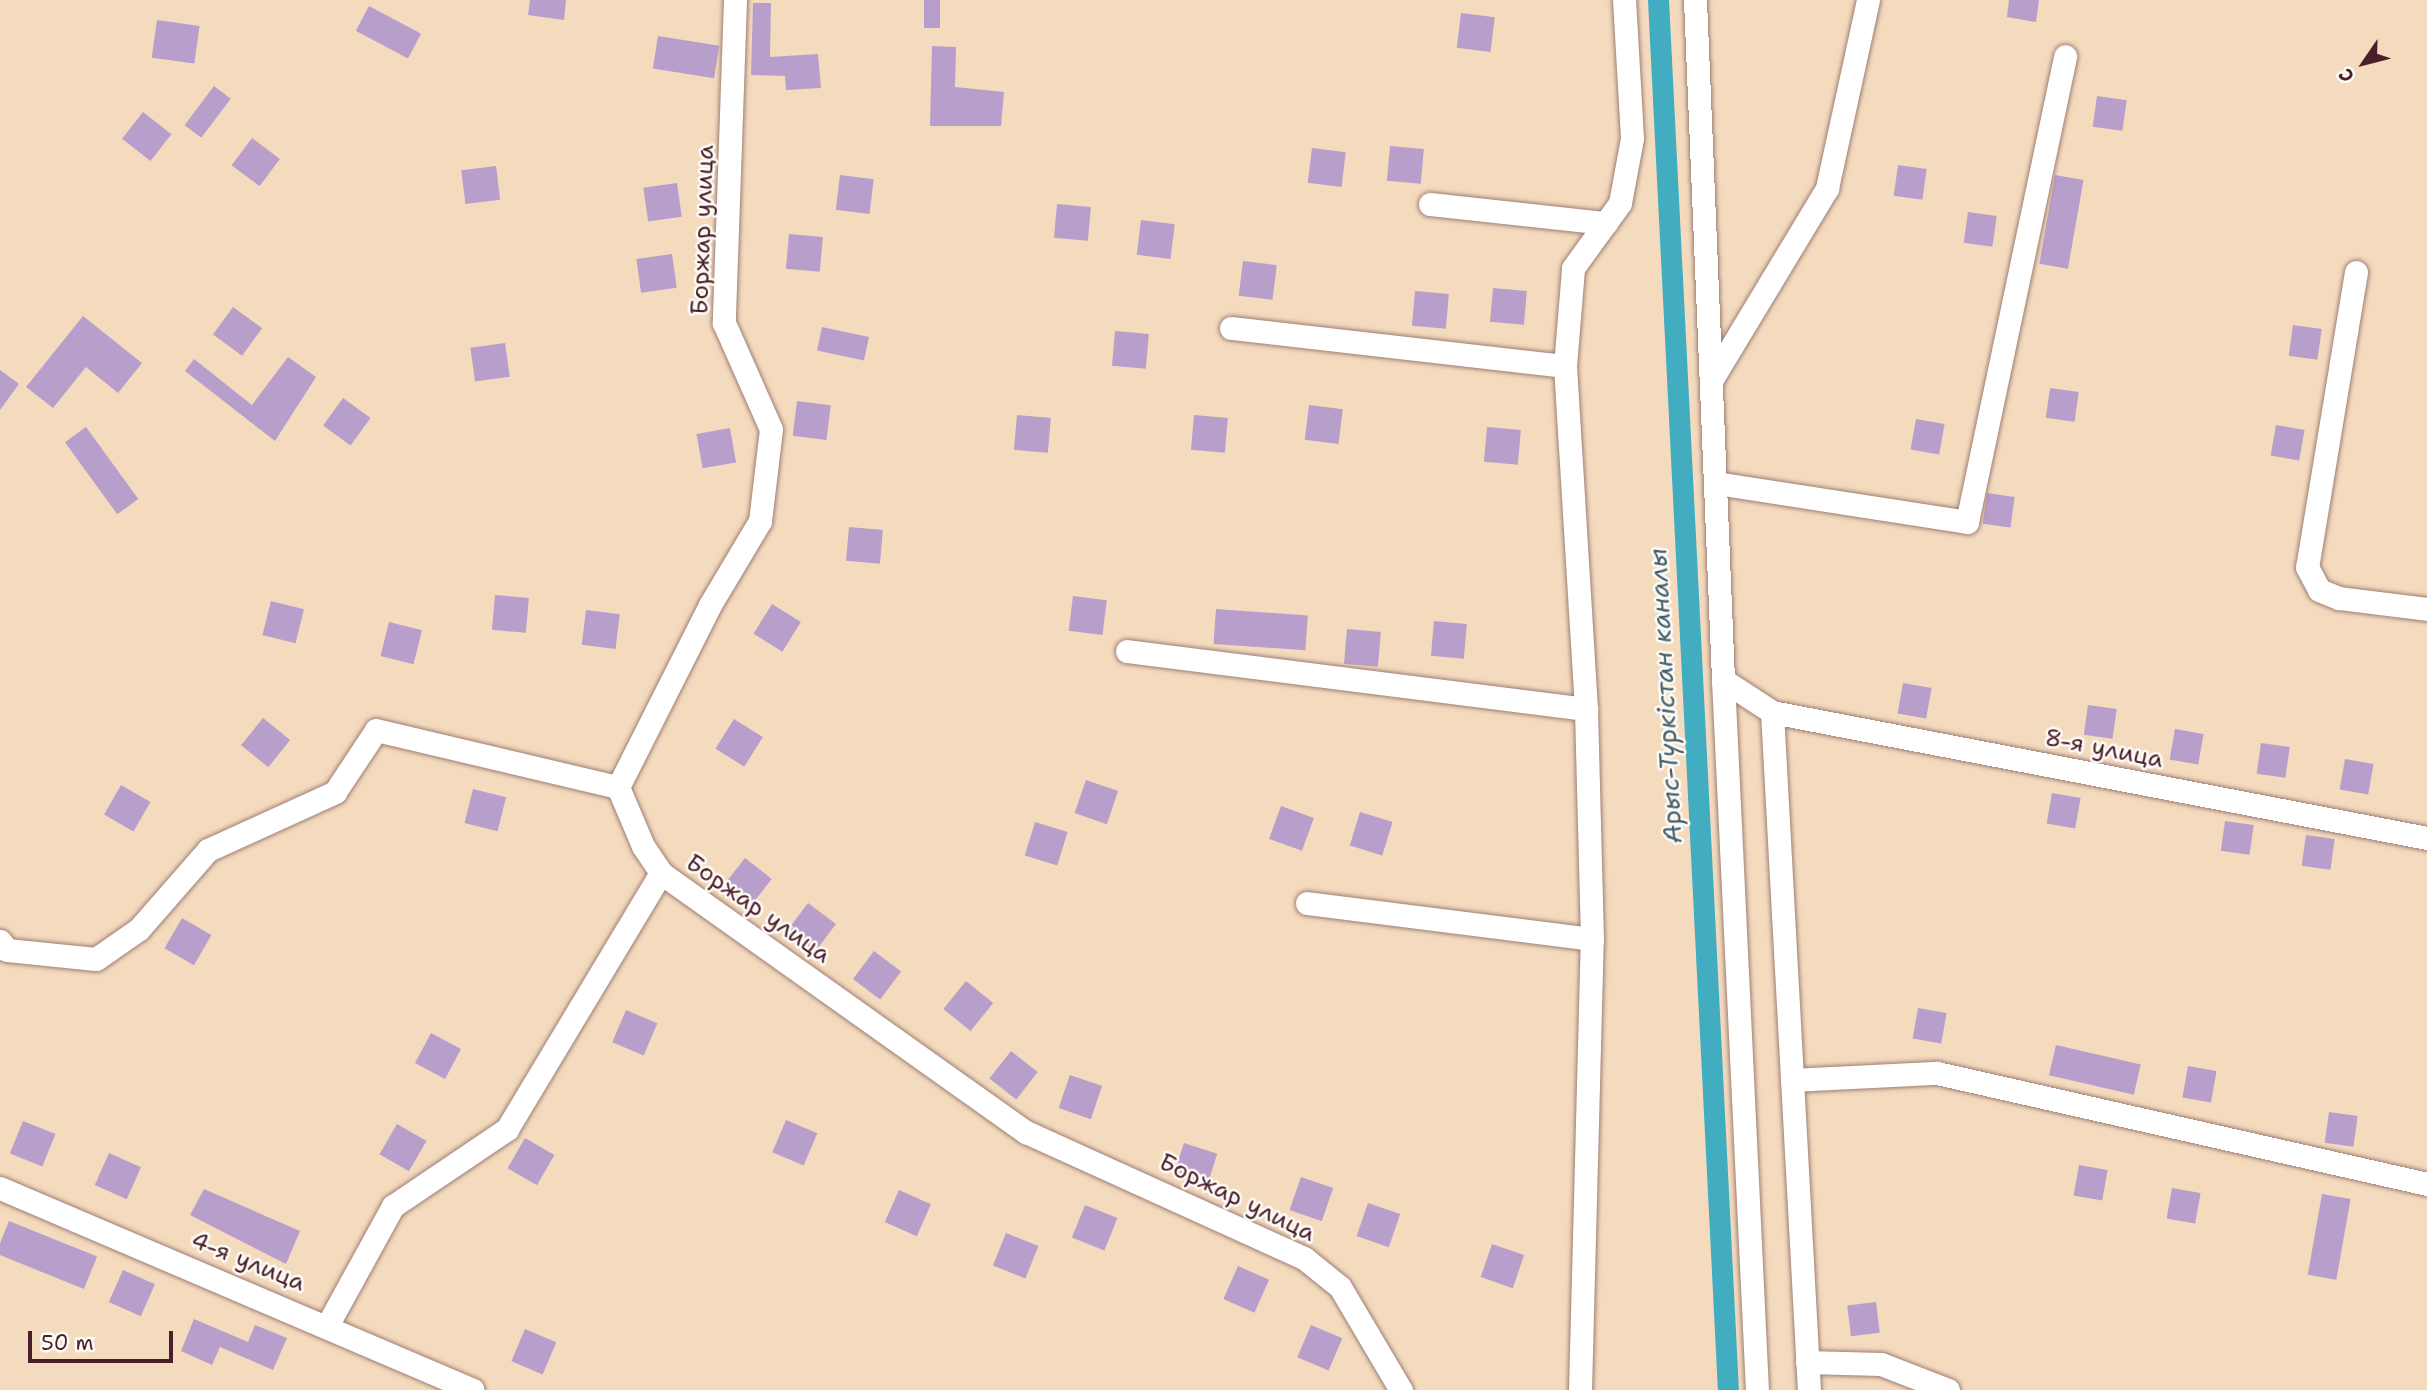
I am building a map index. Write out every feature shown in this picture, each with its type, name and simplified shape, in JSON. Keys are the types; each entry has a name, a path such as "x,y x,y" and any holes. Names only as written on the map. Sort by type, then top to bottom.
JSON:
{"street":[{"name":"Боржар улица","path":"735,0 724,323 771,429 760,522 710,605 618,788 661,873 1026,1132 1304,1258 1340,1287 1401,1390"},
{"path":"1580,1390 1592,939 1586,709 1565,366 1573,268 1620,203 1632,138 1623,0"},
{"path":"1695,0 1723,680 1758,1390"},
{"path":"1712,379 1827,188 1868,0"},
{"path":"1716,484 1967,523 2065,56"},
{"path":"1430,204 1606,223"},
{"path":"2356,272 2307,567 2319,590 2339,598 2427,609"},
{"path":"1231,328 1565,366"},
{"path":"1127,650 1586,709"},
{"path":"1723,680 1772,712 1809,1390"},
{"name":"8-я улица","path":"1772,712 2427,838"},
{"path":"0,941 7,950 96,959 139,929 208,850 335,792 376,730 618,788"},
{"path":"328,1324 393,1206 507,1129 661,873"},
{"path":"1307,903 1592,939"},
{"path":"1792,1080 1937,1073 2427,1184"},
{"name":"4-я улица","path":"0,1188 328,1324 473,1390"},
{"path":"1807,1362 1881,1364 1948,1390"}],"building":[{"path":"530,0 566,0 564,20 528,15"},
{"path":"924,0 940,0 940,28 924,28"},
{"path":"2009,0 2039,0 2036,22 2007,17"},
{"path":"753,3 771,3 770,57 818,54 821,88 786,90 785,76 751,75"},
{"path":"369,6 421,34 408,58 356,31"},
{"path":"1461,13 1495,17 1490,52 1457,48"},
{"path":"157,20 200,26 194,64 152,58"},
{"path":"658,36 719,46 714,78 653,69"},
{"path":"932,46 956,47 955,87 1004,92 1001,126 930,126"},
{"path":"214,86 231,99 201,138 185,125"},
{"path":"2097,96 2127,100 2122,131 2093,127"},
{"path":"143,112 171,134 150,161 122,139"},
{"path":"252,138 280,159 259,186 232,165"},
{"path":"1390,146 1424,149 1421,184 1387,181"},
{"path":"1312,148 1346,152 1341,187 1308,183"},
{"path":"1898,165 1927,169 1922,200 1894,196"},
{"path":"496,166 500,200 465,204 461,170"},
{"path":"840,175 874,179 869,214 836,210"},
{"path":"2055,175 2084,180 2068,269 2039,264"},
{"path":"677,183 682,217 648,221 643,188"},
{"path":"1057,204 1091,207 1088,241 1054,238"},
{"path":"1968,212 1997,216 1992,247 1964,243"},
{"path":"1141,220 1175,224 1170,259 1137,255"},
{"path":"789,234 823,237 820,272 786,269"},
{"path":"672,254 677,288 641,293 636,259"},
{"path":"1243,261 1277,265 1272,300 1239,296"},
{"path":"1493,288 1527,291 1524,325 1490,322"},
{"path":"1415,291 1449,294 1446,329 1412,326"},
{"path":"233,307 262,328 242,356 213,335"},
{"path":"83,316 142,363 118,393 86,367 53,408 26,387"},
{"path":"2293,325 2322,329 2317,360 2289,356"},
{"path":"822,327 869,337 864,360 817,350"},
{"path":"1115,331 1149,334 1146,369 1112,366"},
{"path":"505,343 510,377 475,382 470,348"},
{"path":"288,357 316,377 275,441 185,371 194,359 252,405"},
{"path":"0,370 19,384 0,410"},
{"path":"2050,388 2079,392 2075,422 2046,418"},
{"path":"343,398 371,418 351,445 323,426"},
{"path":"797,401 831,405 826,440 793,436"},
{"path":"1309,405 1343,409 1338,444 1305,440"},
{"path":"1017,415 1051,418 1048,453 1014,450"},
{"path":"1194,415 1228,418 1225,453 1191,450"},
{"path":"1916,419 1945,424 1939,455 1911,450"},
{"path":"2276,425 2305,430 2299,461 2271,456"},
{"path":"86,427 138,499 117,514 65,442"},
{"path":"1487,427 1521,430 1518,465 1484,462"},
{"path":"730,428 736,462 703,468 697,434"},
{"path":"1987,493 2015,497 2010,528 1983,524"},
{"path":"849,527 883,530 880,564 846,561"},
{"path":"495,595 529,598 526,633 492,630"},
{"path":"1073,596 1107,600 1102,635 1069,631"},
{"path":"271,601 304,609 296,643 263,635"},
{"path":"772,604 801,622 782,652 753,634"},
{"path":"1216,609 1308,615 1305,650 1214,644"},
{"path":"586,610 620,614 615,649 582,645"},
{"path":"1434,621 1467,624 1464,659 1431,656"},
{"path":"389,622 422,630 414,664 381,656"},
{"path":"1347,629 1381,632 1378,667 1344,664"},
{"path":"1903,683 1932,688 1926,719 1898,714"},
{"path":"2088,705 2117,709 2113,739 2084,735"},
{"path":"263,718 290,740 268,767 241,745"},
{"path":"734,719 763,737 744,767 715,749"},
{"path":"2175,729 2204,734 2198,765 2170,760"},
{"path":"2261,743 2290,747 2285,778 2257,774"},
{"path":"2345,759 2374,764 2368,795 2340,790"},
{"path":"1086,780 1118,791 1107,824 1075,813"},
{"path":"121,785 150,802 133,831 104,814"},
{"path":"473,789 506,797 498,831 465,823"},
{"path":"2052,793 2081,798 2075,829 2047,824"},
{"path":"1281,806 1314,818 1302,851 1269,839"},
{"path":"1360,812 1393,822 1382,855 1350,845"},
{"path":"2225,821 2254,825 2250,855 2221,851"},
{"path":"1035,822 1068,832 1057,865 1025,855"},
{"path":"2306,835 2335,839 2330,870 2302,866"},
{"path":"745,858 772,879 750,907 723,886"},
{"path":"808,903 836,924 815,952 787,931"},
{"path":"182,918 211,935 194,965 164,948"},
{"path":"874,951 901,971 880,999 853,979"},
{"path":"966,981 993,1003 971,1031 943,1009"},
{"path":"1918,1008 1947,1013 1941,1044 1913,1039"},
{"path":"626,1010 657,1023 644,1056 612,1042"},
{"path":"431,1033 461,1049 445,1079 415,1063"},
{"path":"2056,1045 2141,1065 2134,1095 2049,1075"},
{"path":"1011,1051 1038,1072 1016,1100 989,1079"},
{"path":"2188,1066 2217,1071 2211,1103 2182,1098"},
{"path":"1070,1075 1102,1086 1091,1119 1059,1108"},
{"path":"2329,1112 2358,1116 2353,1147 2325,1143"},
{"path":"786,1120 817,1133 804,1166 772,1152"},
{"path":"23,1121 55,1134 42,1167 10,1153"},
{"path":"397,1124 426,1141 409,1171 380,1154"},
{"path":"525,1138 554,1155 537,1185 507,1168"},
{"path":"1184,1143 1217,1154 1206,1187 1173,1176"},
{"path":"109,1153 141,1167 127,1199 95,1185"},
{"path":"2079,1165 2108,1170 2102,1201 2074,1196"},
{"path":"1301,1177 1333,1188 1322,1221 1290,1210"},
{"path":"2172,1188 2201,1193 2195,1224 2167,1219"},
{"path":"204,1189 300,1231 286,1264 190,1215"},
{"path":"899,1190 931,1204 917,1236 885,1222"},
{"path":"2322,1194 2351,1199 2336,1280 2308,1275"},
{"path":"1368,1203 1400,1214 1389,1247 1357,1236"},
{"path":"1085,1205 1117,1218 1104,1251 1072,1237"},
{"path":"9,1221 97,1257 84,1289 0,1255 0,1243"},
{"path":"1006,1233 1038,1246 1025,1279 993,1265"},
{"path":"1492,1244 1524,1255 1513,1288 1481,1277"},
{"path":"1238,1266 1269,1280 1254,1313 1223,1299"},
{"path":"123,1270 155,1284 141,1316 109,1302"},
{"path":"1876,1302 1880,1333 1851,1336 1847,1306"},
{"path":"194,1319 248,1342 255,1325 287,1338 273,1370 220,1347 212,1365 181,1351"},
{"path":"1311,1325 1342,1338 1329,1371 1297,1357"},
{"path":"525,1329 556,1342 543,1375 511,1361"}],"waterway":[{"name":"Арыс-Түркістан каналы","path":"1658,0 1728,1390"}]}
